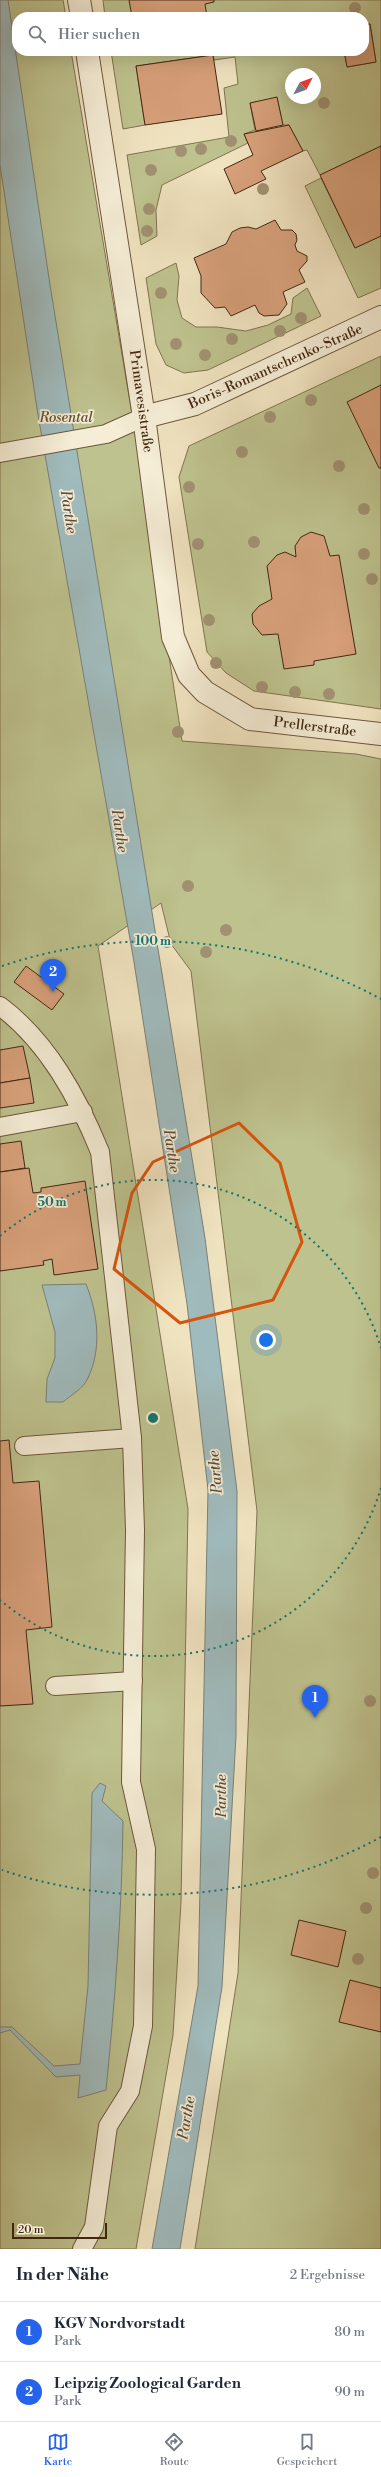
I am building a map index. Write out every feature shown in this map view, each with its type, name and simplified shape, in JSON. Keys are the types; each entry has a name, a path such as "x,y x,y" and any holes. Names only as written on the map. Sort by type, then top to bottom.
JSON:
{"street":[{"path":"79,0 81,12"},
{"name":"Primavesistraße","path":"88,56 144,417 173,637 189,675 205,692 250,719"},
{"name":"Boris-Romantschenko-Straße","path":"144,417 195,404 381,317"},
{"name":"Prellerstraße","path":"250,719 381,734"}],"lane":[{"path":"8,451 106,434 144,417"},
{"path":"0,1006 44,1048 84,1112 100,1152 132,1438 135,1530 131,1782 146,1849 143,2026 130,2091 108,2126 94,2227 82,2249"},
{"path":"0,1127 84,1112"},
{"path":"24,1446 132,1438"},
{"path":"55,1686 132,1681"}],"highlighted area":[{"path":"239,1123 280,1163 302,1242 273,1300 180,1323 114,1269 132,1193 153,1162"}],"green space":[{"name":"Rosental","path":"0,0 63,0 65,12 12,12 12,56 72,56 133,420 182,741 356,754 381,759 381,2249 195,2249 238,1973 257,1511 191,971 171,944 161,903 98,946 188,1509 181,1902 173,2035 136,2249 0,2249"},
{"path":"103,0 381,0 381,146 320,175 307,150 303,151 289,125 283,125 277,98 250,103 255,130 244,134 248,143 162,185 156,210 157,236 141,245 127,155 229,137 224,88 238,84 235,57 214,60 213,56 345,56 347,67 376,62 369,24 369,12 104,12"},
{"path":"112,56 206,56 136,66 145,125 123,129"},
{"path":"321,178 355,248 381,236 381,288 358,298 305,186"},
{"path":"176,263 179,276 177,300 182,318 196,327 217,327 246,331 268,325 291,314 293,298 307,288 321,316 208,370 184,373 166,365 156,344 146,278"},
{"path":"381,356 381,709 254,691 226,673 207,652 179,477 189,446"}],"water":[{"name":"Parthe","path":"0,0 8,0 12,27 12,56 16,56 50,285 205,1238 237,1491 236,1736 222,1987 180,2249 152,2249 198,1986 208,1490 187,1304 134,962 38,415 0,165"},
{"path":"86,1284 96,1319 97,1331 97,1343 92,1367 84,1385 63,1402 46,1402 47,1379 55,1358 55,1332 42,1285"},
{"path":"100,1783 106,1786 102,1801 123,1821 118,1956 106,2090 78,2098 80,2075 56,2077 10,2030 0,2033 0,2027 12,2027 54,2066 80,2064 88,1986 92,1793"}],"building":[{"path":"129,0 214,0 214,2 205,4 206,12 131,12"},
{"path":"369,24 376,62 347,67 345,56 369,56"},
{"path":"213,56 222,114 145,125 136,66"},
{"path":"277,97 283,125 256,131 250,103"},
{"path":"289,125 303,151 261,171 266,179 235,194 224,169 253,155 244,134"},
{"path":"381,146 381,236 355,248 320,175"},
{"path":"275,220 281,230 292,230 296,234 297,240 295,245 297,251 307,256 307,261 299,270 305,282 283,292 287,304 279,315 264,316 259,313 255,305 231,316 225,307 215,308 201,293 201,276 194,258 226,244 232,232 240,228 248,227 256,229"},
{"path":"381,385 381,468 379,468 347,402"},
{"path":"311,532 324,536 330,556 339,555 356,654 314,661 314,665 284,669 278,634 262,635 253,624 252,614 259,606 272,599 267,566 277,555 285,552 296,557 295,546 301,537"},
{"path":"26,966 64,994 52,1010 14,982"},
{"path":"23,1046 30,1078 0,1083 0,1050"},
{"path":"30,1078 34,1103 0,1108 0,1083"},
{"path":"21,1141 25,1168 0,1172 0,1144"},
{"path":"29,1168 33,1193 41,1192 41,1188 85,1181 98,1269 54,1275 52,1259 43,1261 44,1265 0,1271 0,1172"},
{"path":"9,1440 13,1483 39,1481 52,1627 26,1630 33,1704 0,1706 0,1441"},
{"path":"299,1920 346,1931 338,1967 291,1955"},
{"path":"350,1980 381,1988 381,2032 339,2022"}],"place":[{"name":"Leipzig Zoological Garden","path":"53,992"},
{"name":"KGV Nordvorstadt","path":"315,1718"}]}
